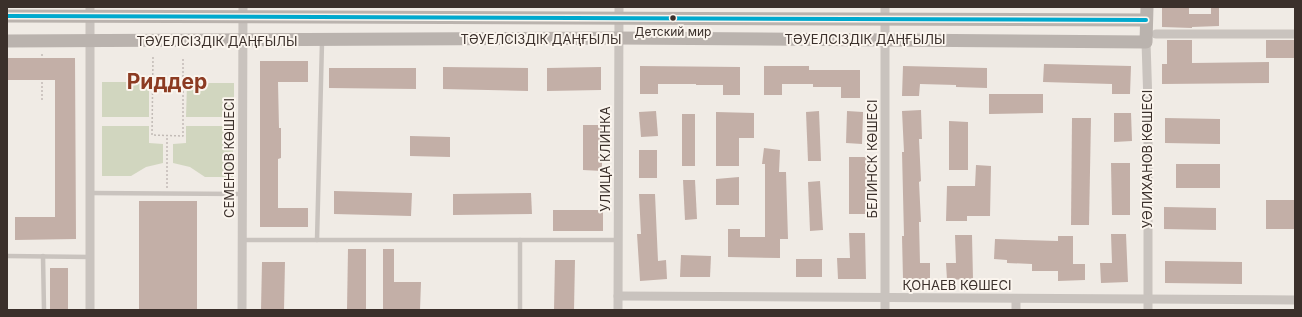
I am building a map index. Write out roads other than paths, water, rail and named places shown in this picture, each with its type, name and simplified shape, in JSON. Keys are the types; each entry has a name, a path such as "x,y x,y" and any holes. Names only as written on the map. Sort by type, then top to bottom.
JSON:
{"street":[{"name":"ТӘУЕЛСІЗДІК ДАҢҒЫЛЫ","path":"7,16 90,12 1146,14"},
{"path":"90,12 90,310"},
{"name":"СЕМЕНОВ КӨШЕСІ","path":"242,12 242,310"},
{"name":"УЛИЦА КЛИНКА","path":"618,310 619,13"},
{"name":"БЕЛИНСК КӨШЕСІ","path":"885,310 886,13"},
{"name":"УӘЛИХАНОВ КӨШЕСІ","path":"1146,14 1148,310"},
{"path":"1156,34 1295,34"},
{"name":"ТӘУЕЛСІЗДІК ДАҢҒЫЛЫ","path":"7,41 90,42 618,38 1146,42"},
{"name":"ҚОНАЕВ КӨШЕСІ","path":"618,296 1295,300"},
{"path":"1016,299 1016,310"}],"lane":[{"path":"317,240 322,40"},
{"path":"90,193 242,194"},
{"path":"242,240 619,240"},
{"path":"520,240 520,310"},
{"path":"7,256 90,256"},
{"path":"43,256 44,310"}],"place":[{"name":"Детский мир","path":"673,18"}],"district":[{"name":"Риддер","path":"167,81"}]}
